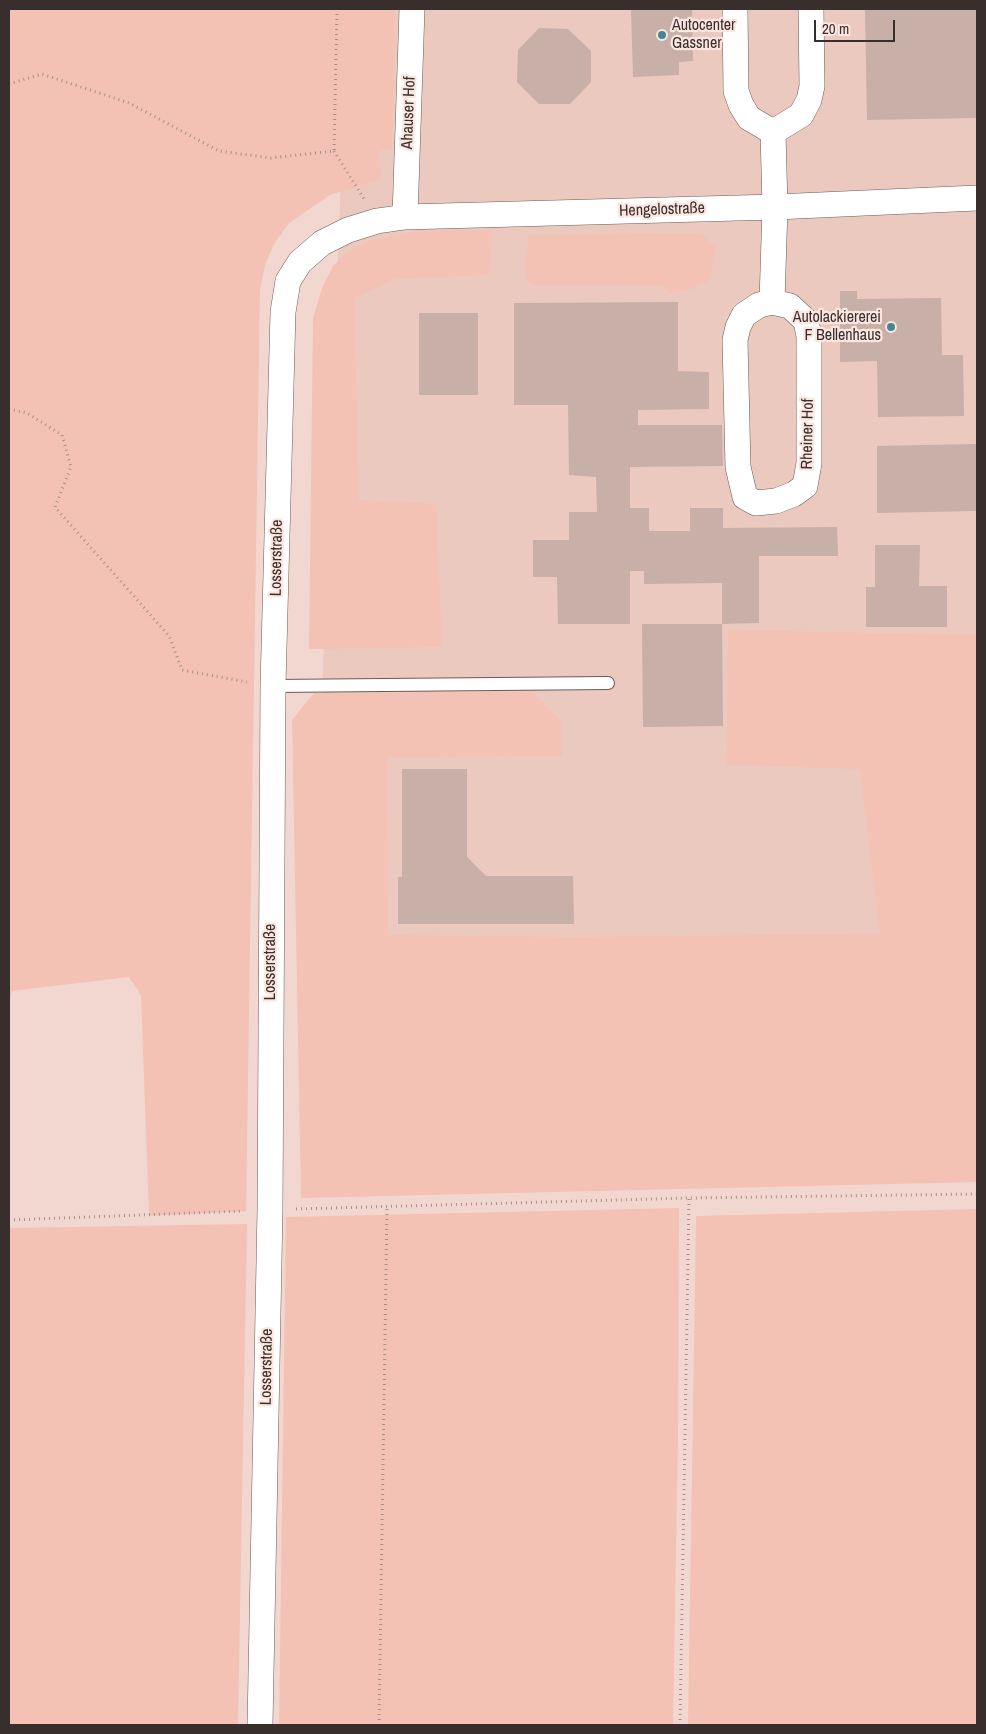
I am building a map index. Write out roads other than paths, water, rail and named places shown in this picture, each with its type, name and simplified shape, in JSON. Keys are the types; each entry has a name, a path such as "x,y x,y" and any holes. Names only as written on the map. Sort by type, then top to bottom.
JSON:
{"street":[{"name":"Ahauser Hof","path":"405,217 412,9"},
{"path":"735,9 736,92 749,118 773,132"},
{"path":"773,132 801,116 809,100 812,86 811,9"},
{"path":"772,302 775,207 773,132"},
{"name":"Hengelostraße","path":"348,230 377,221 405,217 775,207 977,198"},
{"name":"Losserstraße","path":"260,1725 270,1210 273,686 283,322 288,281 300,262 322,243 348,230"},
{"name":"Rheiner Hof","path":"772,302 790,306 806,321 809,336 809,462 805,486 794,494 776,501 756,503 745,497 740,483 735,340 738,327 744,315 759,305 772,302"}],"lane":[{"path":"273,686 608,683"}],"place":[{"name":"Autocenter Gassner","path":"662,35"},
{"name":"Autolackiererei F Bellenhaus","path":"891,327"}]}
